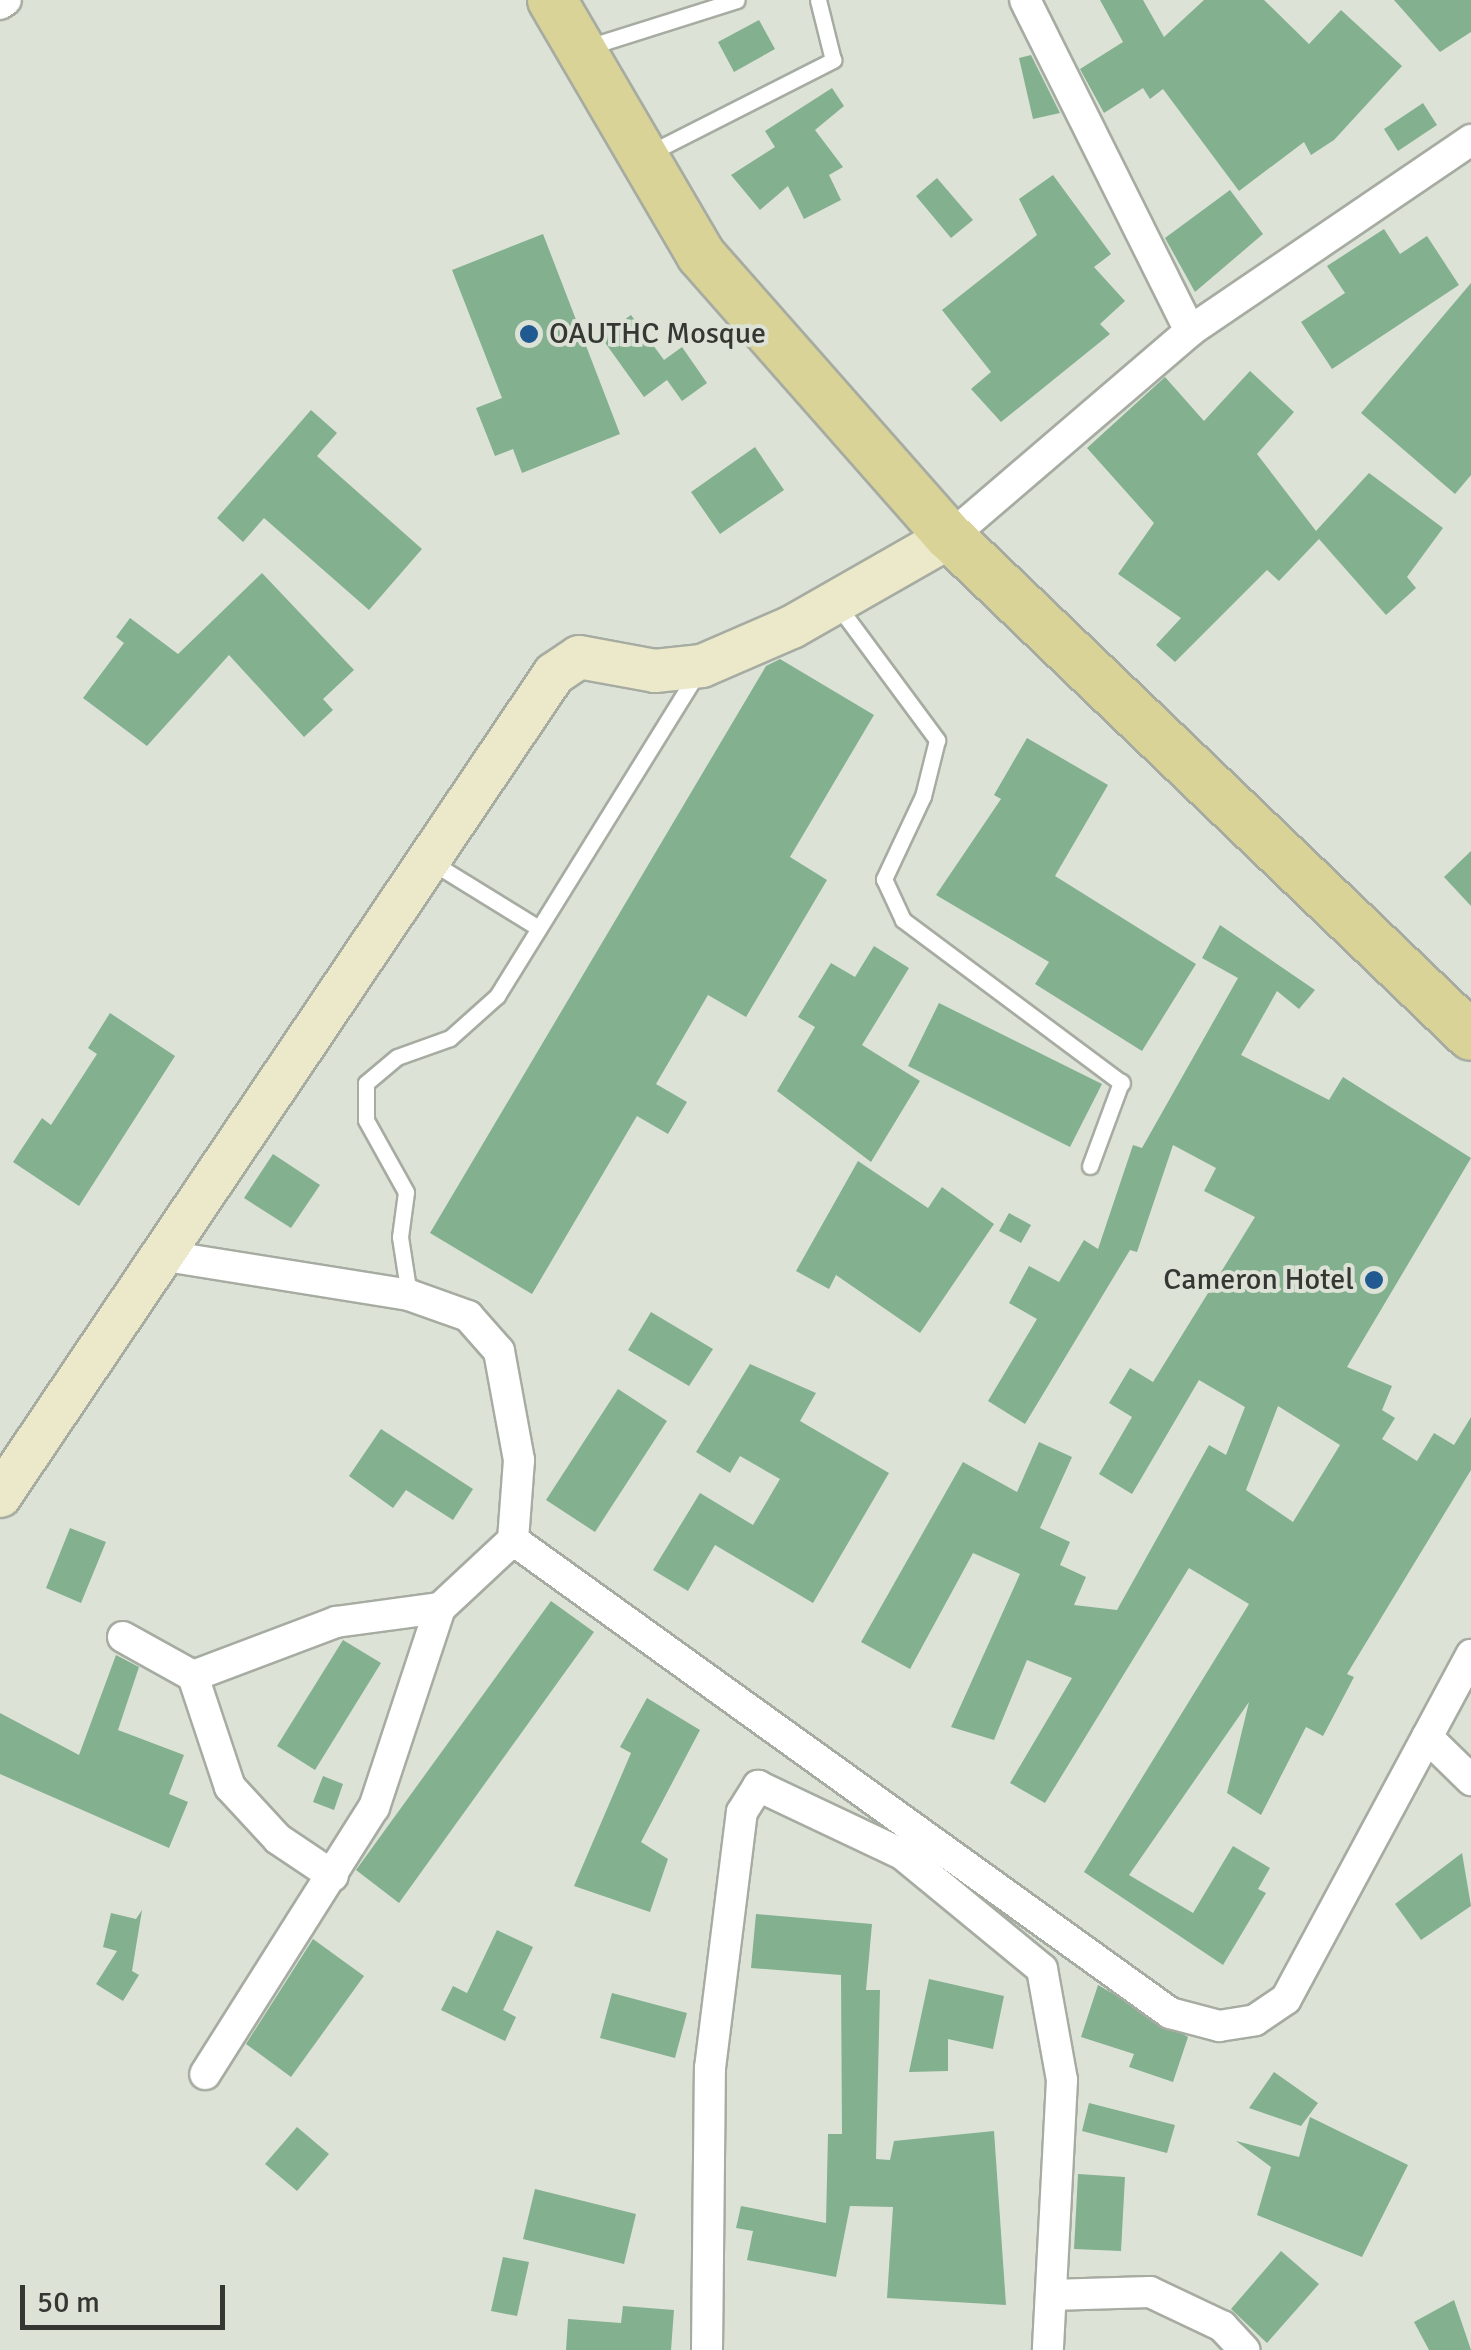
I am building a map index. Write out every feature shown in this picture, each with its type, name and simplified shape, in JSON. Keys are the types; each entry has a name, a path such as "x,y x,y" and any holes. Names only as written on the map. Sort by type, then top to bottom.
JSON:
{"main road":[{"path":"552,0 639,158 701,255 950,537 1471,1036"}],"street":[{"path":"1024,0 1190,331"},
{"path":"0,1496 166,1256 426,858 569,662 702,666 835,602 950,537 1190,331 1471,140"},
{"path":"166,1256 409,1295 468,1316 499,1351 519,1460 513,1540 440,1608 374,1807 205,2074"},
{"path":"513,1540 1170,2013 1219,2026 1255,2020 1286,1999 1471,1656"},
{"path":"192,1676 336,1622 440,1608"},
{"path":"123,1637 192,1676 230,1787 278,1839 333,1876"},
{"path":"1427,1737 1471,1780"},
{"path":"707,2350 710,2068 742,1812 758,1786 902,1854 1042,1969 1062,2080 1048,2350"},
{"path":"1051,2295 1150,2292 1222,2326 1244,2350"}],"lane":[{"path":"582,50 737,0"},
{"path":"639,158 833,60 818,0"},
{"path":"835,602 936,740 923,796 884,879 903,920 1122,1083 1090,1166"},
{"path":"409,1295 400,1236 406,1192 366,1120 366,1084 397,1057 450,1038 497,996 702,666"},
{"path":"426,858 536,928"}],"building":[{"path":"1100,0 1143,0 1164,37 1204,0 1264,0 1309,44 1341,10 1402,66 1334,140 1311,155 1304,142 1239,191 1163,89 1150,99 1143,88 1104,113 1080,69 1123,42"},
{"path":"1394,0 1471,0 1471,32 1440,52"},
{"path":"759,20 775,49 734,72 718,42"},
{"path":"1031,55 1060,113 1033,119 1019,58"},
{"path":"832,88 844,106 815,130 843,167 829,175 841,200 804,219 788,186 760,210 731,175 775,147 765,131"},
{"path":"1423,103 1437,125 1398,151 1384,129"},
{"path":"1053,175 1111,254 1094,267 1125,301 1100,324 1110,334 1001,422 971,389 991,372 942,310 1037,235 1019,199"},
{"path":"937,178 973,220 951,238 916,196"},
{"path":"1230,190 1263,234 1195,292 1165,238"},
{"path":"1384,229 1400,254 1427,236 1459,285 1332,369 1301,322 1345,293 1327,266"},
{"name":"OAUTHC Mosque","path":"543,234 620,434 522,473 513,449 495,456 476,408 502,398 452,270"},
{"path":"1471,283 1471,475 1455,494 1361,413"},
{"path":"631,315 664,360 682,347 707,383 682,401 667,380 644,397 601,337"},
{"path":"1250,371 1294,412 1257,454 1316,531 1369,473 1443,528 1407,577 1416,588 1386,615 1319,539 1279,581 1267,570 1175,662 1156,645 1181,618 1118,574 1154,523 1087,448 1165,377 1204,421"},
{"path":"311,410 337,433 317,456 422,549 369,610 264,518 243,542 217,518"},
{"path":"755,447 784,490 720,534 691,492"},
{"path":"262,573 354,670 323,699 333,710 304,737 229,655 147,746 83,698 124,643 116,637 130,618 178,654"},
{"path":"780,659 874,715 790,857 827,880 746,1017 708,995 656,1084 687,1102 668,1134 637,1116 532,1294 430,1233 766,666"},
{"path":"1027,738 1108,785 1055,876 1196,964 1142,1051 1035,984 1049,962 936,895 1001,799 994,795"},
{"path":"1471,851 1471,906 1444,877"},
{"path":"1220,925 1315,990 1299,1009 1277,991 1241,1055 1329,1100 1343,1077 1471,1158 1347,1367 1392,1386 1382,1410 1395,1418 1382,1439 1417,1461 1434,1433 1454,1445 1471,1417 1471,1470 1347,1674 1354,1677 1323,1736 1306,1727 1261,1815 1227,1793 1249,1702 1129,1875 1193,1913 1233,1846 1270,1868 1258,1889 1266,1893 1223,1965 1084,1872 1249,1604 1189,1568 1045,1803 1010,1783 1072,1678 1027,1660 994,1740 951,1727 1020,1574 973,1553 910,1669 861,1642 963,1462 1017,1492 1039,1442 1072,1457 1040,1528 1070,1542 1060,1565 1086,1577 1074,1605 1117,1610 1209,1445 1226,1455 1245,1407 1199,1380 1132,1494 1099,1474 1132,1417 1109,1403 1130,1368 1153,1382 1255,1217 1204,1191 1216,1168 1173,1145 1137,1252 1130,1250 1025,1424 988,1401 1037,1319 1009,1303 1029,1266 1059,1282 1084,1240 1098,1249 1133,1145 1142,1148 1238,978 1202,958","holes":["1278,1406 1340,1445 1293,1522 1246,1490"]},
{"path":"874,946 909,968 862,1045 920,1081 871,1162 777,1091 815,1027 798,1017 831,963 855,977"},
{"path":"939,1003 1102,1084 1070,1147 908,1066"},
{"path":"110,1013 175,1056 79,1206 13,1162 42,1118 51,1125 97,1054 88,1048"},
{"path":"273,1154 320,1185 291,1228 244,1198"},
{"path":"858,1161 928,1208 942,1187 994,1224 920,1333 836,1275 829,1289 796,1271"},
{"path":"1009,1213 1031,1225 1021,1243 999,1231"},
{"path":"651,1312 713,1349 689,1386 628,1350"},
{"path":"750,1364 816,1393 800,1421 889,1473 813,1603 715,1545 688,1591 653,1570 700,1493 753,1525 780,1479 740,1456 730,1473 696,1452"},
{"path":"618,1389 667,1421 595,1532 546,1500"},
{"path":"381,1429 473,1489 453,1520 406,1490 393,1508 349,1476"},
{"path":"70,1528 106,1542 81,1603 46,1588"},
{"path":"551,1601 594,1632 399,1903 356,1870"},
{"path":"343,1640 381,1663 315,1770 277,1746"},
{"path":"116,1655 139,1667 118,1730 184,1755 169,1794 188,1802 169,1848 0,1774 0,1713 79,1755"},
{"path":"647,1698 700,1730 641,1842 668,1859 650,1912 574,1886 631,1753 620,1747"},
{"path":"323,1776 343,1784 334,1810 313,1802"},
{"path":"1462,1853 1471,1906 1421,1940 1395,1904"},
{"path":"142,1910 132,1971 139,1975 123,2001 96,1984 117,1951 103,1947 111,1913 136,1919"},
{"path":"756,1914 872,1924 866,1990 880,1990 876,2159 890,2160 894,2141 994,2131 1006,2305 887,2298 893,2207 850,2206 836,2277 747,2260 753,2231 736,2228 741,2206 826,2223 828,2134 842,2134 841,1975 751,1968"},
{"path":"497,1930 533,1947 503,2010 516,2017 505,2041 441,2010 453,1986 467,1993"},
{"path":"313,1939 364,1976 291,2077 246,2044"},
{"path":"929,1979 1004,1996 993,2049 948,2039 948,2071 909,2072"},
{"path":"1098,1985 1188,2037 1173,2082 1129,2067 1134,2054 1081,2037"},
{"path":"612,1993 687,2013 675,2058 600,2038"},
{"path":"1274,2072 1318,2103 1301,2126 1249,2108"},
{"path":"1089,2103 1175,2125 1167,2153 1082,2131"},
{"path":"1310,2117 1408,2165 1362,2257 1257,2215 1271,2167 1236,2141 1299,2157"},
{"path":"297,2127 329,2154 297,2191 265,2164"},
{"path":"1078,2174 1125,2177 1121,2251 1074,2249"},
{"path":"535,2189 636,2214 624,2264 523,2239"},
{"path":"1281,2251 1319,2284 1267,2343 1231,2309"},
{"path":"503,2257 529,2262 517,2316 491,2311"},
{"path":"1454,2300 1471,2350 1429,2350 1414,2322"},
{"path":"623,2306 674,2310 671,2350 566,2350 568,2319 621,2323"}],"place":[{"name":"OAUTHC Mosque","path":"529,334"},
{"name":"Cameron Hotel","path":"1374,1280"}]}
